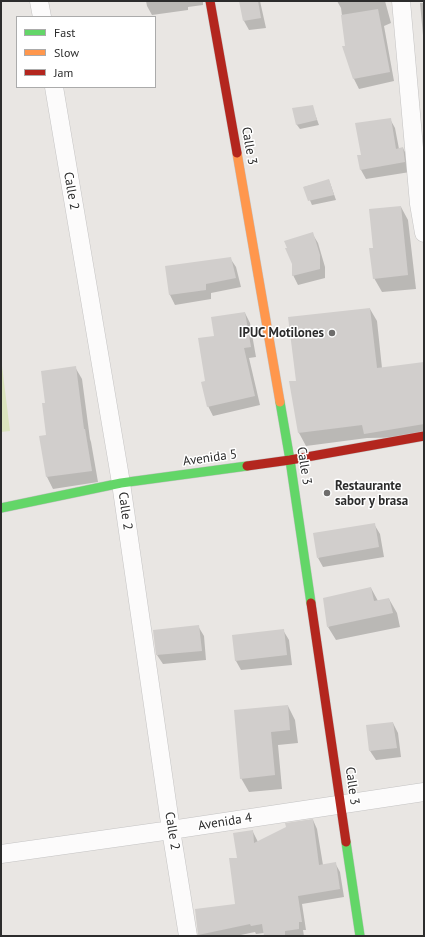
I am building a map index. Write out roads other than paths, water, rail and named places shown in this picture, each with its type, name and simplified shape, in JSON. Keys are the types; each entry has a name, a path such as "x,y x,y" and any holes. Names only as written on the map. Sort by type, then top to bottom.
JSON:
{"street":[{"path":"39,1 42,16"},
{"name":"Calle 3","path":"210,1 290,460 360,936"},
{"path":"401,1 424,233"},
{"name":"Calle 2","path":"54,88 121,483 171,830 188,936"},
{"name":"Avenida 5","path":"1,508 121,483 290,460 424,436"},
{"name":"Avenida 4","path":"1,854 424,792"}],"place":[{"name":"IPUC Motilones","path":"332,333"},
{"name":"Restaurante sabor y brasa","path":"327,493"}]}
